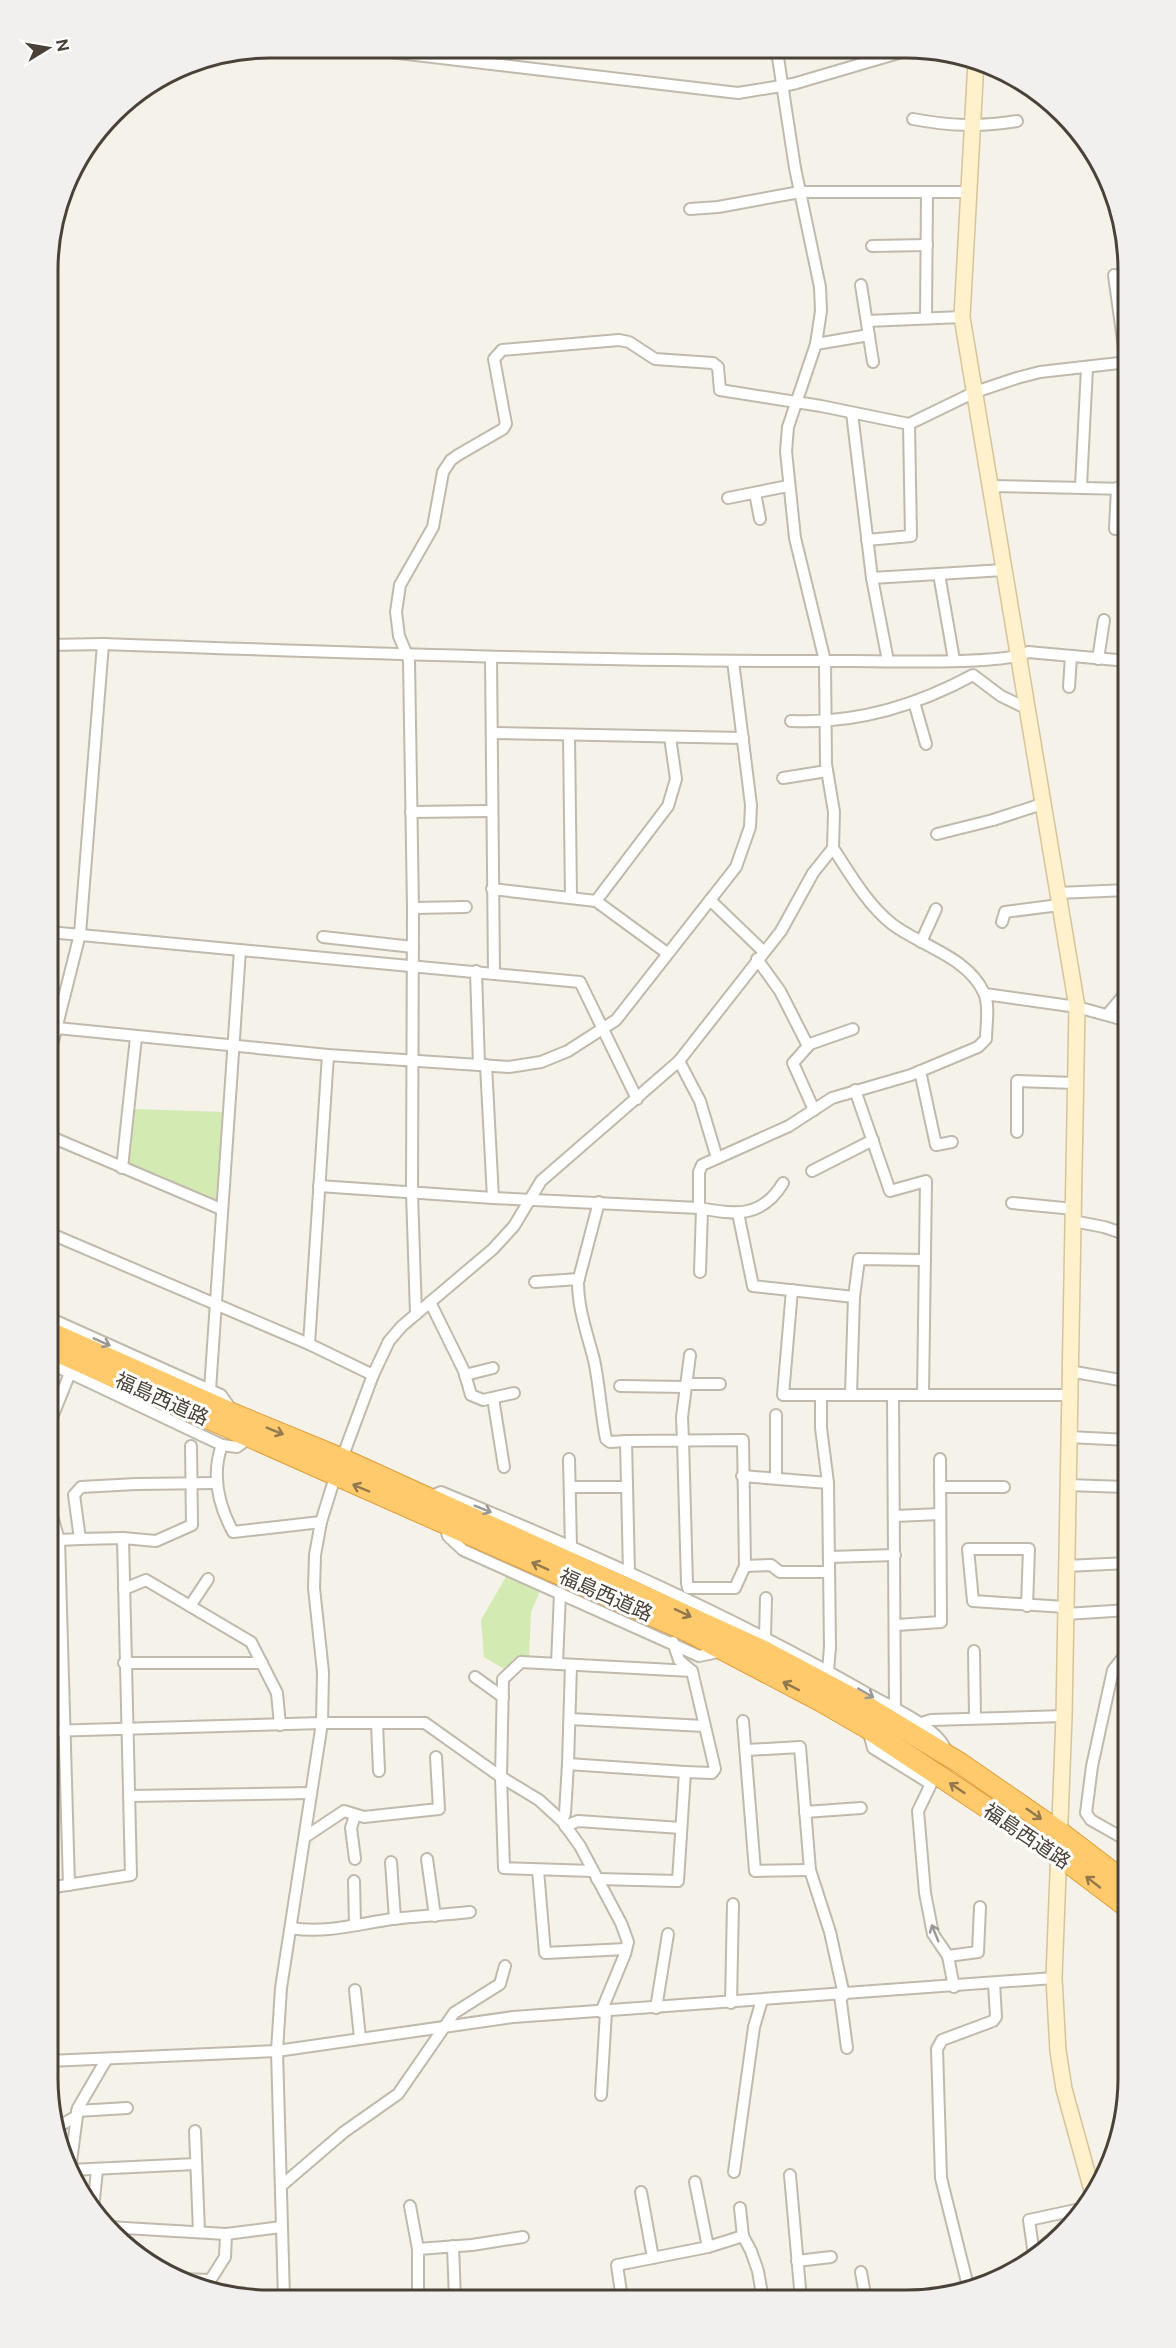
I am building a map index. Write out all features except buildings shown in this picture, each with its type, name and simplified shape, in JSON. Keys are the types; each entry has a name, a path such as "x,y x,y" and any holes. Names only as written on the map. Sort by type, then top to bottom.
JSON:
{"highway":[{"name":"福島西道路","path":"58,1336 429,1497 762,1650 856,1700 946,1754 1060,1832 1118,1876"},
{"name":"福島西道路","path":"58,1352 677,1627 724,1651 867,1728 1058,1855 1118,1900"},
{"path":"1101,1863 1118,1867"}],"street":[{"path":"700,1272 699,1172 702,1165 781,1130 832,1098 920,1071 978,1047 986,1039 985,994 959,964 921,942 881,914 859,888 833,848 834,812 827,771 825,661 795,538 788,486 787,440 796,402 816,344 821,311 820,287 800,192 778,58"},
{"path":"446,59 706,90 745,92 782,85 880,58"},
{"path":"975,71 962,317 1077,1007 1064,1716 1054,1978 1057,2041 1064,2089 1090,2182"},
{"path":"913,119 972,127 1017,121"},
{"path":"690,208 718,207 800,192 969,192"},
{"path":"926,318 927,192"},
{"path":"872,246 927,246"},
{"path":"1114,276 1118,302"},
{"path":"861,285 873,362"},
{"path":"867,321 962,317"},
{"path":"816,344 869,335"},
{"path":"416,1314 412,1193 413,908 409,660 399,636 396,612 400,585 433,527 443,472 451,460 503,429 506,424 494,359 497,353 619,340 630,342 655,359 713,363 718,367 720,390 909,424 975,392 1041,372 1118,363"},
{"path":"1081,486 1087,368"},
{"path":"852,413 872,578 888,661"},
{"path":"867,540 911,536 909,424"},
{"path":"728,498 788,486"},
{"path":"990,486 1081,486 1118,489"},
{"path":"755,493 760,519"},
{"path":"1115,529 1118,512"},
{"path":"872,578 1004,570"},
{"path":"939,573 954,660"},
{"path":"1098,659 1104,620"},
{"path":"58,1024 80,934 103,644"},
{"path":"58,645 103,644 491,657 733,661 954,660 1019,658 1029,652 1118,660"},
{"path":"1069,687 1071,656"},
{"path":"491,657 494,973"},
{"path":"58,1028 328,1055 509,1067 541,1062 568,1051 604,1030 616,1020 736,867 750,827 751,805 733,661"},
{"path":"791,721 825,723 866,717 914,702 973,675 1001,696 1026,708"},
{"path":"914,702 926,744"},
{"path":"492,733 743,738"},
{"path":"569,735 571,897"},
{"path":"596,901 668,806 675,779 670,737"},
{"path":"783,778 827,771"},
{"path":"937,834 993,820 1042,804"},
{"path":"411,812 492,811"},
{"path":"284,2290 277,2051 281,1988 322,1723 323,1672 314,1572 321,1522 335,1477 373,1375 389,1341 416,1314 493,1249 513,1226 541,1181 679,1061 781,931 813,873 833,848"},
{"path":"492,889 596,901 668,953"},
{"path":"1002,922 1005,912 1058,899 1118,891"},
{"path":"710,900 760,955 808,1046"},
{"path":"413,908 465,907"},
{"path":"921,942 936,909"},
{"path":"58,933 580,982 637,1099"},
{"path":"322,937 413,947"},
{"path":"210,1390 240,950"},
{"path":"476,971 494,1198"},
{"path":"985,994 1077,1007 1118,1018"},
{"path":"1108,1014 1118,1002"},
{"path":"814,1110 793,1063 808,1046 853,1029"},
{"path":"122,1168 136,1037"},
{"path":"309,1344 328,1055"},
{"path":"679,1061 700,1101 717,1158"},
{"path":"920,1071 936,1145 952,1142"},
{"path":"1017,1132 1017,1081 1075,1083"},
{"path":"855,1090 890,1191 926,1181 922,1395"},
{"path":"58,1140 221,1209"},
{"path":"812,1171 873,1140"},
{"path":"319,1186 494,1198 701,1208 738,1213 762,1206 774,1197 783,1183"},
{"path":"599,1203 579,1279 580,1310 594,1361 606,1439 610,1442 742,1440 745,1566 735,1588 686,1592"},
{"path":"1011,1203 1073,1215 1118,1232"},
{"path":"738,1213 753,1286 854,1297"},
{"path":"58,1237 309,1344 373,1375"},
{"path":"851,1394 854,1297 859,1259 925,1260"},
{"path":"535,1282 579,1279"},
{"path":"792,1290 783,1395 1069,1395"},
{"path":"430,1302 465,1375 471,1395 483,1401 514,1393"},
{"path":"58,1322 210,1390 228,1402 235,1414"},
{"path":"686,1592 683,1440 690,1355"},
{"path":"58,1367 222,1444 237,1447 249,1438"},
{"path":"465,1375 493,1368"},
{"path":"1069,1371 1118,1380"},
{"path":"58,1403 70,1373"},
{"path":"620,1386 720,1384"},
{"path":"821,1395 821,1428 828,1483 830,1647 828,1671"},
{"path":"893,1396 897,1624 895,1710"},
{"path":"493,1398 504,1467"},
{"path":"776,1415 776,1478"},
{"path":"1069,1437 1118,1439"},
{"path":"626,1441 629,1572"},
{"path":"222,1444 217,1460 216,1484 224,1515 233,1532 321,1522"},
{"path":"58,1540 164,1539 192,1525 191,1446"},
{"path":"569,1459 571,1547"},
{"path":"897,1624 941,1622 940,1459"},
{"path":"742,1476 828,1483"},
{"path":"80,1539 74,1495 81,1488 135,1484 216,1484"},
{"path":"1068,1485 1118,1487"},
{"path":"571,1487 627,1486"},
{"path":"940,1486 1004,1487"},
{"path":"429,1497 441,1492 629,1572 686,1592 919,1724 945,1746 946,1754"},
{"path":"895,1516 940,1514"},
{"path":"445,1525 454,1544 463,1550 673,1642 699,1656 724,1651"},
{"path":"58,1887 130,1875 123,1538"},
{"path":"1027,1606 1029,1550 968,1549 974,1601 1065,1611 1118,1610"},
{"path":"829,1557 895,1555"},
{"path":"1066,1566 1118,1563"},
{"path":"745,1566 771,1565 780,1572 828,1572"},
{"path":"190,1606 208,1579"},
{"path":"124,1589 146,1580 251,1642 277,1693 280,1725"},
{"path":"557,1664 560,1593"},
{"path":"765,1636 766,1598"},
{"path":"58,1616 69,1885"},
{"path":"568,1764 712,1773 715,1769 692,1671 679,1660 673,1642"},
{"path":"974,1651 975,1718"},
{"path":"124,1663 262,1662"},
{"path":"685,1772 678,1881 504,1868 501,1777 503,1679 521,1662 692,1671"},
{"path":"1118,1664 1113,1670 1092,1766 1086,1813 1091,1820 1118,1835"},
{"path":"563,1823 568,1764 571,1665"},
{"path":"475,1677 503,1697"},
{"path":"919,1724 931,1720 1064,1716"},
{"path":"570,1719 704,1725"},
{"path":"743,1721 755,1871 810,1870"},
{"path":"58,1730 322,1723 425,1723 501,1777 539,1800 563,1823 580,1846 621,1923 628,1942 604,2012 601,2095"},
{"path":"378,1723 380,1771"},
{"path":"867,1728 873,1748 931,1784 918,1811 925,1893 933,1934 948,1956 954,1987"},
{"path":"747,1750 800,1747 810,1870 830,1932 842,1995 847,2048"},
{"path":"305,1837 344,1811 364,1817 439,1809 436,1757"},
{"path":"129,1796 311,1793"},
{"path":"805,1812 861,1808"},
{"path":"355,1859 351,1828 356,1815"},
{"path":"563,1823 578,1821 681,1828"},
{"path":"427,1858 435,1916"},
{"path":"391,1862 395,1919"},
{"path":"538,1870 545,1953 626,1949"},
{"path":"354,1881 356,1925"},
{"path":"731,2003 733,1904"},
{"path":"948,1956 978,1952 980,1907"},
{"path":"291,1928 311,1931 395,1919 470,1912"},
{"path":"656,2008 668,1934"},
{"path":"281,2186 344,2132 398,2094 448,2025 454,2013 500,1984 505,1966"},
{"path":"58,2061 277,2051 448,2025 1054,1978"},
{"path":"967,2280 941,2178 937,2049 942,2040 993,2021 996,2017 994,1983"},
{"path":"355,1990 360,2038"},
{"path":"734,2172 754,2027 762,2000"},
{"path":"72,2151 76,2114 106,2060"},
{"path":"64,2123 76,2114 127,2108"},
{"path":"195,2131 199,2232"},
{"path":"80,2170 196,2164"},
{"path":"94,2196 97,2170"},
{"path":"790,2175 800,2290"},
{"path":"695,2182 708,2247"},
{"path":"641,2192 653,2258"},
{"path":"410,2206 418,2249 418,2290"},
{"path":"740,2208 742,2236 752,2251 761,2290"},
{"path":"1033,2247 1029,2220 1070,2211"},
{"path":"122,2228 226,2234 281,2227"},
{"path":"210,2281 225,2257 226,2234"},
{"path":"418,2249 523,2236"},
{"path":"621,2290 617,2265 708,2247 742,2236"},
{"path":"453,2246 455,2290"},
{"path":"797,2261 831,2257"},
{"path":"861,2272 864,2290"}],"green space":[{"path":"134,1109 225,1112 217,1203 128,1165"},
{"path":"511,1568 543,1583 531,1612 529,1658 520,1656 506,1670 484,1657 481,1620"}]}
